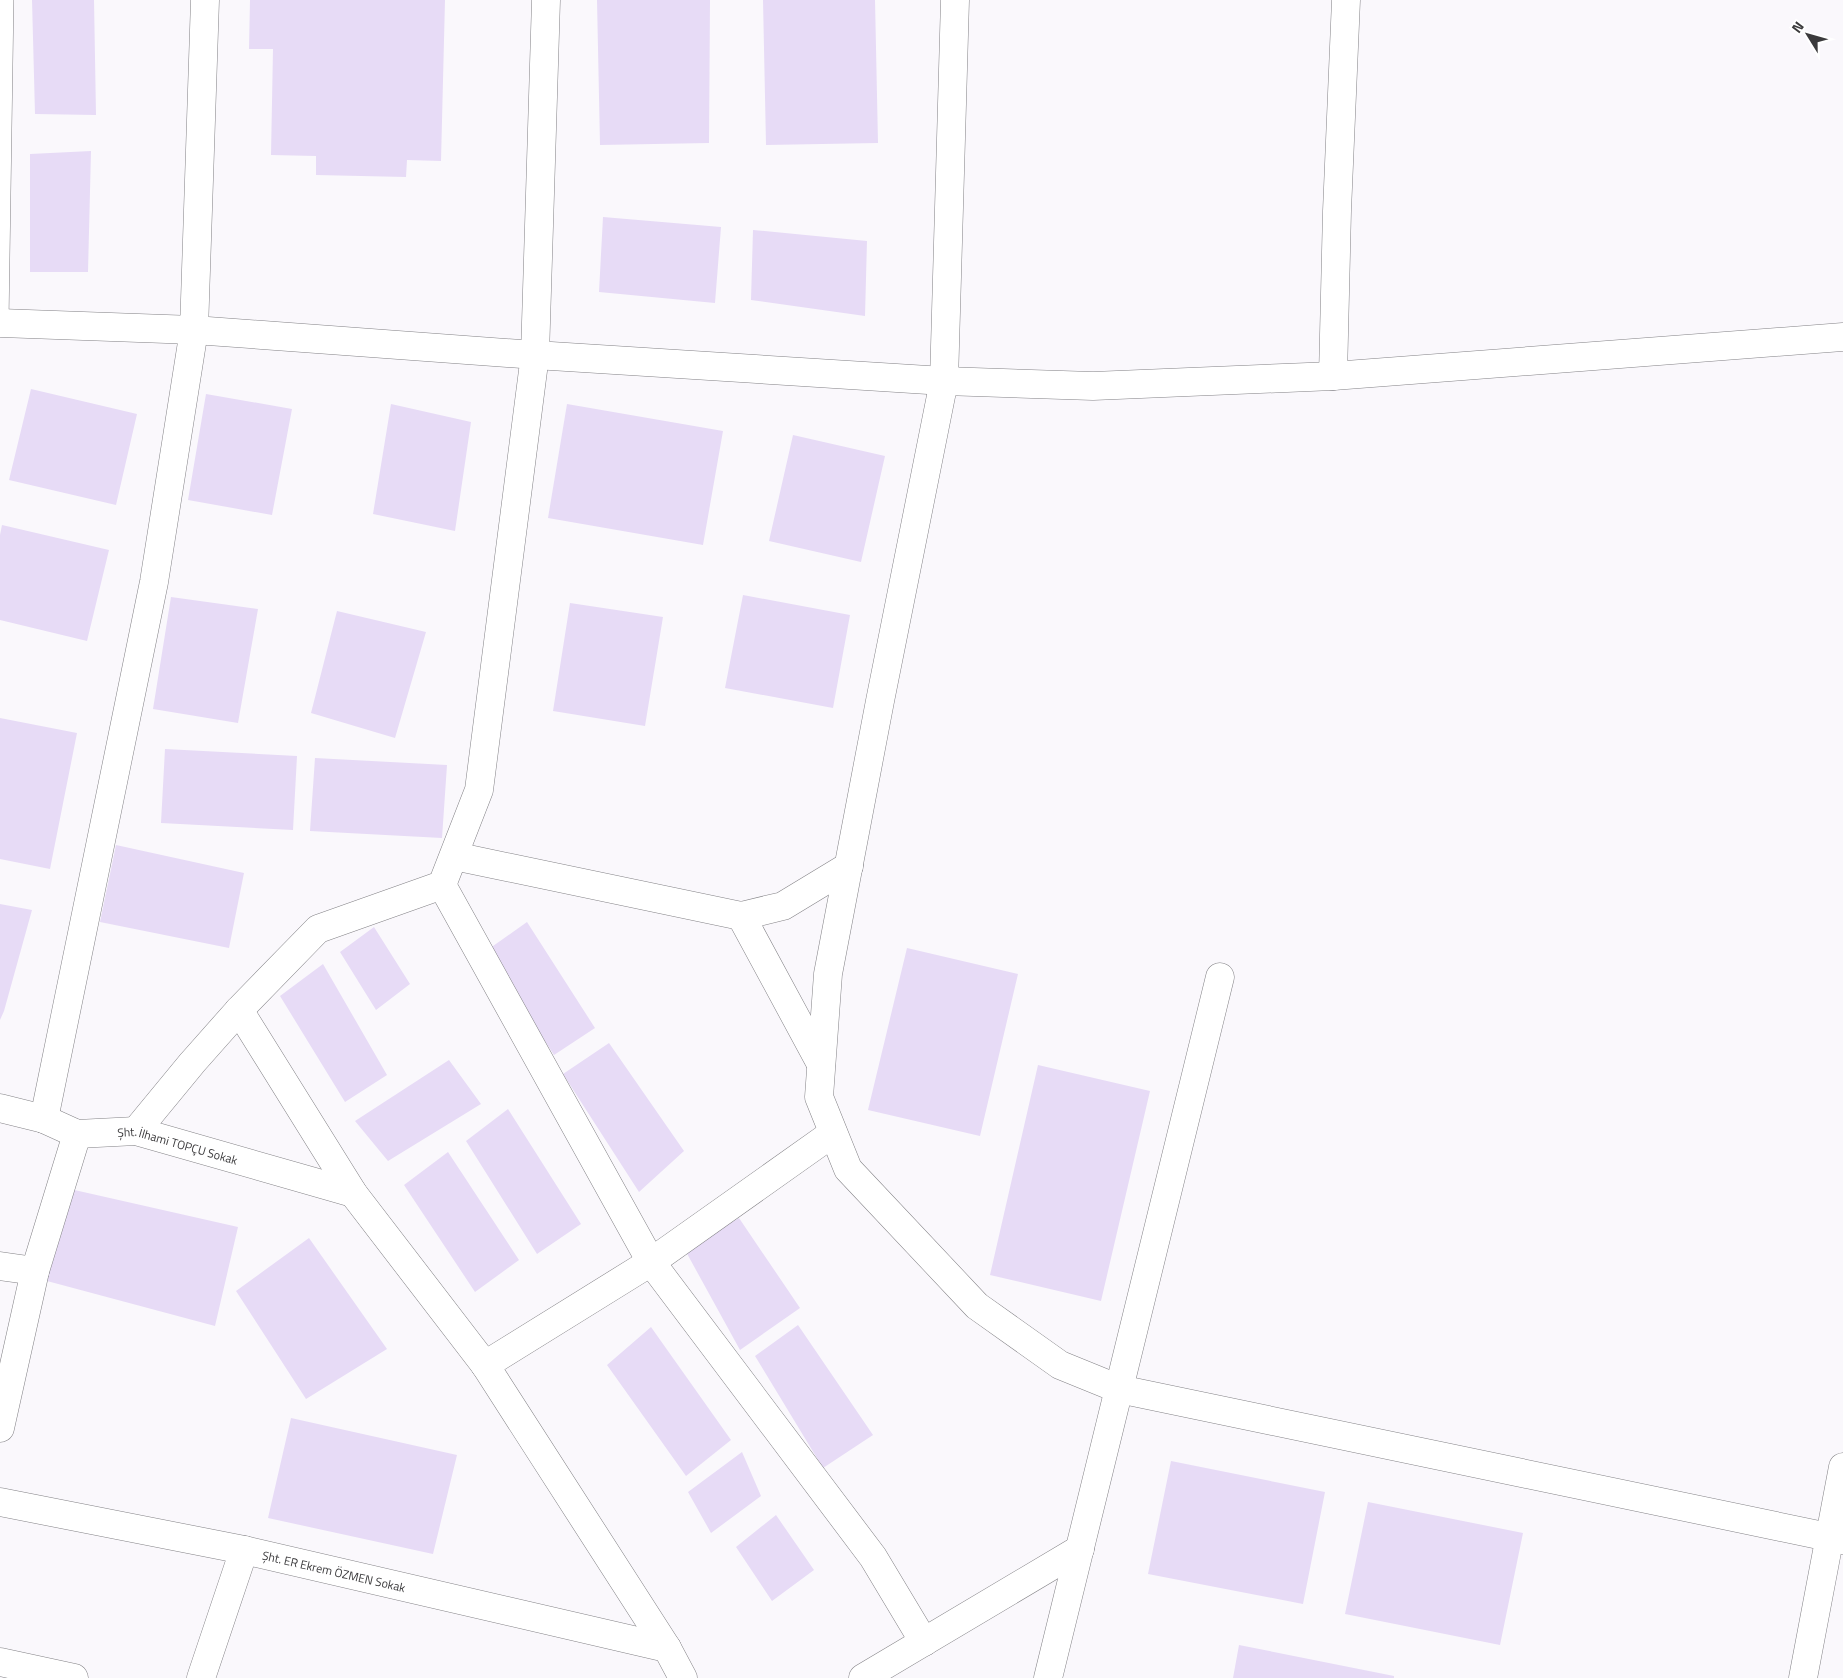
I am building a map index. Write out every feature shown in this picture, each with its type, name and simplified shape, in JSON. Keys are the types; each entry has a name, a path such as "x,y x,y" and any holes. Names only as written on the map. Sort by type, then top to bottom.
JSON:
{"street":[{"path":"44,1119 154,582 194,330 205,0"},
{"path":"136,1131 239,1010 318,929 442,885 479,790 535,355 546,0"},
{"path":"955,0 944,381 828,974 819,1097 848,1169 977,1306 1060,1365 1119,1389 1836,1538"},
{"path":"1332,376 1346,0"},
{"path":"0,322 194,330 535,355 944,381 1093,386 1332,376 1843,337"},
{"path":"454,856 741,916 783,906 848,866"},
{"path":"442,885 651,1262 873,1557 924,1642"},
{"path":"741,916 822,1064"},
{"path":"1048,1678 1220,977"},
{"path":"239,1010 353,1193 485,1364 667,1648 683,1678"},
{"name":"Şht. İlhami TOPÇU Sokak","path":"0,1108 44,1119 77,1134 136,1131 353,1193"},
{"path":"485,1364 651,1262 833,1133"},
{"path":"0,1428 35,1271 77,1134"},
{"path":"0,1266 35,1271"},
{"path":"1803,1678 1836,1538 1843,1466"},
{"name":"Şht. ER Ekrem ÖZMEN Sokak","path":"0,1502 244,1550 667,1648"},
{"path":"201,1678 244,1550"},
{"path":"863,1678 1080,1550"},
{"path":"0,1662 74,1678"}],"lane":[{"path":"0,322 6,0"}],"building":[{"path":"32,0 94,0 96,115 35,114"},
{"path":"250,0 445,0 441,161 407,160 406,177 316,175 316,156 271,155 273,49 249,49"},
{"path":"597,0 710,0 709,143 600,145"},
{"path":"763,0 875,0 878,143 766,145"},
{"path":"91,151 88,272 30,272 30,154"},
{"path":"603,217 721,227 715,303 599,292"},
{"path":"753,230 867,241 865,316 751,300"},
{"path":"31,389 137,414 116,505 9,480"},
{"path":"206,394 292,409 272,515 188,500"},
{"path":"391,404 471,422 455,531 373,514"},
{"path":"567,404 723,431 703,545 548,518"},
{"path":"793,435 885,456 861,562 769,541"},
{"path":"2,525 109,550 87,641 0,620 0,535"},
{"path":"743,595 850,615 833,708 725,688"},
{"path":"171,597 258,609 238,723 153,709"},
{"path":"570,603 663,617 645,726 553,711"},
{"path":"337,611 426,632 395,738 311,713"},
{"path":"0,718 77,733 50,869 0,859"},
{"path":"165,749 297,756 293,830 161,823"},
{"path":"315,758 447,765 442,838 310,831"},
{"path":"116,845 244,873 229,948 100,922"},
{"path":"0,904 32,910 0,1020"},
{"path":"527,922 595,1028 554,1055 486,951"},
{"path":"374,927 410,984 376,1010 340,952"},
{"path":"907,948 1018,974 980,1136 868,1110"},
{"path":"323,964 387,1075 345,1102 280,996"},
{"path":"609,1043 684,1151 639,1192 563,1074"},
{"path":"449,1060 481,1104 388,1161 355,1121"},
{"path":"1038,1065 1150,1091 1101,1301 990,1275"},
{"path":"508,1109 581,1224 537,1254 466,1141"},
{"path":"448,1152 519,1260 475,1292 404,1185"},
{"path":"70,1189 238,1227 215,1326 47,1281"},
{"path":"739,1218 800,1308 740,1350 685,1250"},
{"path":"309,1238 387,1349 306,1399 236,1291"},
{"path":"798,1325 873,1435 823,1468 755,1356"},
{"path":"651,1327 731,1440 686,1476 607,1365"},
{"path":"291,1418 457,1455 433,1554 268,1518"},
{"path":"742,1452 761,1496 711,1533 688,1492"},
{"path":"1171,1461 1325,1492 1303,1604 1148,1574"},
{"path":"1368,1502 1523,1533 1500,1645 1345,1614"},
{"path":"776,1515 814,1570 772,1601 736,1547"},
{"path":"1239,1645 1394,1676 1394,1678 1233,1678"}]}
